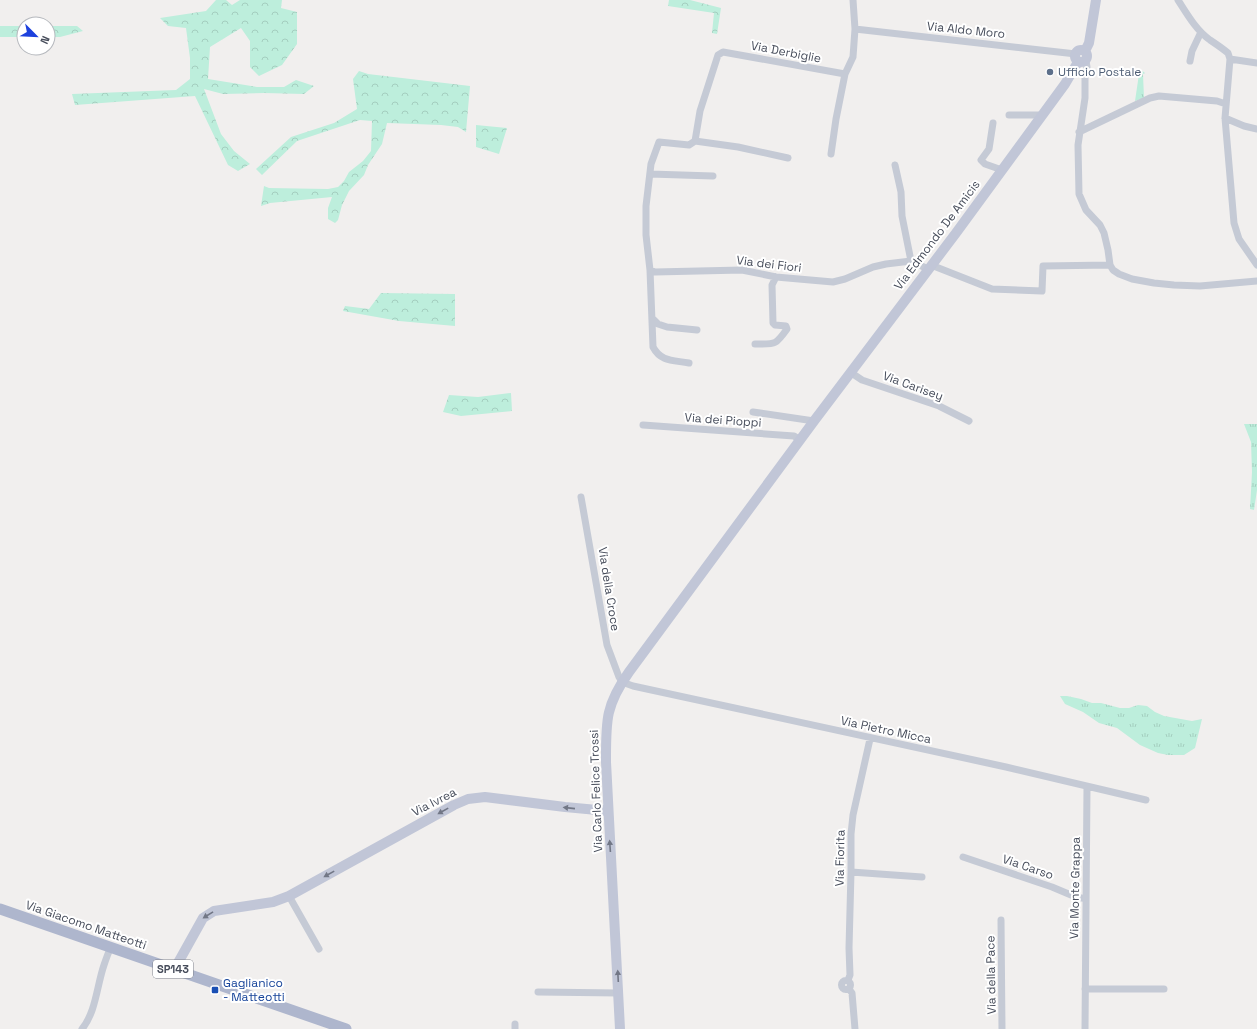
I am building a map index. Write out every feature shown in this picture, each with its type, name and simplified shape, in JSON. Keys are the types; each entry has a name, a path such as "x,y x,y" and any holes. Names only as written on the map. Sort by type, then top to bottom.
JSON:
{"main road":[{"name":"Via Giacomo Matteotti","path":"0,909 346,1029"}],"street":[{"path":"831,154 836,119 846,74 853,58 853,0"},
{"name":"Via Edmondo De Amicis","path":"762,493 850,372 1065,84 1090,39 1096,0"},
{"path":"1178,0 1190,19 1201,32 1228,53 1230,59 1225,118 1234,223 1239,239 1257,265"},
{"name":"Via Aldo Moro","path":"854,29 1081,57"},
{"path":"1190,62 1194,45 1201,32"},
{"name":"Via Derbiglie","path":"695,142 700,111 718,55 723,52 846,74"},
{"path":"1081,57 1087,67 1078,145 1079,194 1086,210 1100,225 1104,233 1110,266 1113,270 1132,279 1174,285 1200,286 1257,281"},
{"path":"1230,59 1257,63"},
{"path":"1080,132 1145,100 1159,96 1218,101 1226,104"},
{"path":"1008,115 1042,115"},
{"path":"1225,118 1244,126 1257,129"},
{"path":"993,122 989,148 981,160 985,164 1002,170"},
{"path":"689,363 664,359 657,354 653,347 650,270 646,235 646,206 651,164 659,142 689,145 695,142 738,147 788,158"},
{"path":"895,165 901,192 902,216 911,261 992,289 1042,291 1043,266 1110,266"},
{"path":"650,174 713,176"},
{"name":"Via dei Fiori","path":"650,270 655,272 742,270 776,277 833,282 845,279 873,267 911,261"},
{"path":"755,344 774,344 778,342 786,329 786,326 775,325 773,323 772,285 776,277"},
{"path":"652,318 658,324 667,327 697,330"},
{"name":"Via Carisey","path":"850,372 862,380 939,406 969,421"},
{"path":"753,412 814,421"},
{"name":"Via dei Pioppi","path":"643,425 794,436 800,440"},
{"name":"Via Carlo Felice Trossi","path":"620,1029 608,811 607,717 613,698 622,682 762,493"},
{"name":"Via della Croce","path":"581,497 583,501 607,645 617,674 622,682"},
{"name":"Via Pietro Micca","path":"622,682 633,686 1006,767 1146,800"},
{"name":"Via Fiorita","path":"855,1029 852,993 848,989 843,988 842,984 845,980 848,980 850,975 848,948 851,872 850,834 870,738"},
{"name":"Via Monte Grappa","path":"1085,1029 1087,787"},
{"name":"Via Ivrea","path":"174,970 202,918 214,912 273,902 289,896 454,805 468,799 485,797 608,811"},
{"name":"Via Carso","path":"963,857 1085,899"},
{"path":"851,872 922,877"},
{"path":"289,896 318,949"},
{"name":"Via della Pace","path":"1001,920 1002,1029"},
{"path":"82,1029 86,1025 91,1012 104,964 111,947"},
{"path":"1085,989 1164,989"},
{"path":"538,992 619,993"}],"green space":[{"path":"216,0 226,0 232,5 240,0 282,0 281,8 297,12 297,44 282,65 259,76 250,67 250,41 241,28 210,47 208,79 257,87 284,87 296,80 314,86 304,94 223,94 204,89 221,134 234,151 250,164 238,171 228,165 195,96 75,105 72,94 176,90 190,79 190,58 186,28 168,26 160,18 206,11"},
{"path":"669,0 690,0 721,8 717,34 712,33 714,13 668,6"},
{"path":"0,26 16,26 16,37 0,37"},
{"path":"56,26 77,26 83,31 56,37"},
{"path":"1135,69 1140,69 1145,73 1143,74 1144,98 1135,101 1139,74 1135,71"},
{"path":"359,71 368,74 470,86 466,132 458,127 441,125 387,123 382,144 368,165 364,175 349,191 342,205 338,220 335,223 328,219 328,208 332,197 270,203 261,206 264,186 269,188 328,189 338,187 344,181 349,172 363,161 371,151 372,121 360,120 297,141 262,175 256,169 291,137 334,123 357,109 353,79"},
{"path":"476,125 507,128 499,154 476,147"},
{"path":"381,293 455,294 455,326 399,321 343,311 345,306 369,309"},
{"path":"511,393 512,411 461,416 443,412 449,395 478,397"},
{"path":"1244,424 1257,424 1257,490 1254,510 1250,509 1252,472 1251,442"},
{"path":"1060,696 1067,696 1092,703 1101,703 1120,708 1129,708 1138,705 1147,706 1164,716 1192,721 1202,719 1195,748 1184,755 1168,755 1158,753 1140,745 1117,728 1099,723 1083,712 1065,704"}],"place":[{"name":"Ufficio Postale","path":"1050,72"},
{"name":"Gaglianico - Matteotti","path":"215,990"}]}
